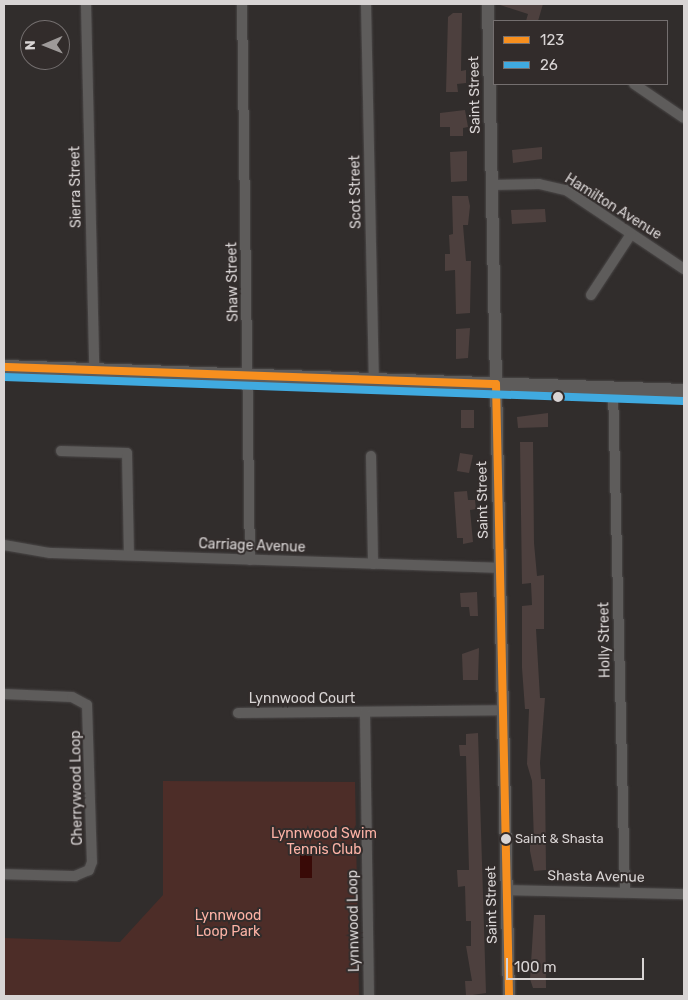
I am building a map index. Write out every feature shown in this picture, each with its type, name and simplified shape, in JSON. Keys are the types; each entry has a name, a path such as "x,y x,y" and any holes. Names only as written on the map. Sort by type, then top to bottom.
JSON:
{"main road":[{"path":"4,367 684,390"}],"street":[{"name":"Sierra Street","path":"86,4 94,370"},
{"name":"Shaw Street","path":"242,4 250,560"},
{"name":"Scot Street","path":"366,4 374,379"},
{"name":"Saint Street","path":"488,4 492,51 492,185 509,996"},
{"path":"635,85 684,118"},
{"name":"Hamilton Avenue","path":"492,185 553,185 684,269"},
{"path":"591,295 631,234"},
{"name":"Holly Street","path":"613,388 625,891"},
{"path":"61,450 127,453 129,555"},
{"path":"371,456 373,564"},
{"name":"Carriage Avenue","path":"4,545 50,552 500,568"},
{"name":"Cherrywood Loop","path":"4,694 72,697 87,705 92,862 89,870 75,876 4,874"},
{"path":"365,712 503,710"},
{"name":"Lynnwood Court","path":"238,714 365,712"},
{"name":"Lynnwood Loop","path":"365,712 369,996"},
{"name":"Shasta Avenue","path":"507,890 625,891 684,894"}],"green space":[{"name":"Lynnwood Loop Park","path":"163,781 355,782 359,996 4,996 4,938 120,942 163,895"}],"shaded area":[{"path":"300,852 312,852 312,878 300,878"}],"building":[{"path":"497,4 543,4 538,20 526,20 528,14"},
{"path":"453,13 462,13 461,71 466,70 466,83 457,84 458,92 446,92 448,17"},
{"path":"465,110 468,127 463,128 463,136 450,136 450,127 440,127 440,113"},
{"path":"542,147 542,159 513,163 512,150"},
{"path":"467,151 467,181 451,182 450,152"},
{"path":"452,196 468,196 470,206 468,225 463,225 466,261 471,261 470,313 456,314 455,270 445,271 445,254 450,254 449,235 453,234"},
{"path":"545,209 546,222 512,224 511,210"},
{"path":"470,328 468,358 456,359 456,329"},
{"path":"461,410 474,410 474,428 461,428"},
{"path":"548,413 548,427 518,428 517,417"},
{"path":"520,442 533,442 534,543 537,576 544,575 544,629 536,629 540,698 545,698 540,763 541,779 545,779 546,870 534,871 530,851 530,842 534,842 532,781 527,764 529,709 525,709 522,668 522,606 532,605 531,583 522,584"},
{"path":"460,453 473,455 469,473 457,471"},
{"path":"467,491 468,500 475,500 476,509 470,510 473,542 463,544 463,538 457,538 454,492"},
{"path":"477,592 478,616 470,616 469,607 461,607 460,593"},
{"path":"479,648 478,680 463,680 462,654"},
{"path":"478,733 486,993 466,996 465,981 472,981 466,946 471,946 471,921 466,921 465,886 458,887 457,870 469,870 466,756 460,756 459,745 466,745 466,734"},
{"path":"534,915 545,915 546,988 533,988 530,979"}],"transit line":[{"name":"123","path":"4,367 496,384 509,996"},
{"name":"26","path":"4,377 684,401"}],"place":[{"name":"Saint & Shasta","path":"506,839"}],"park label":[{"name":"Lynnwood Swim Tennis Club","path":"324,842"}]}
